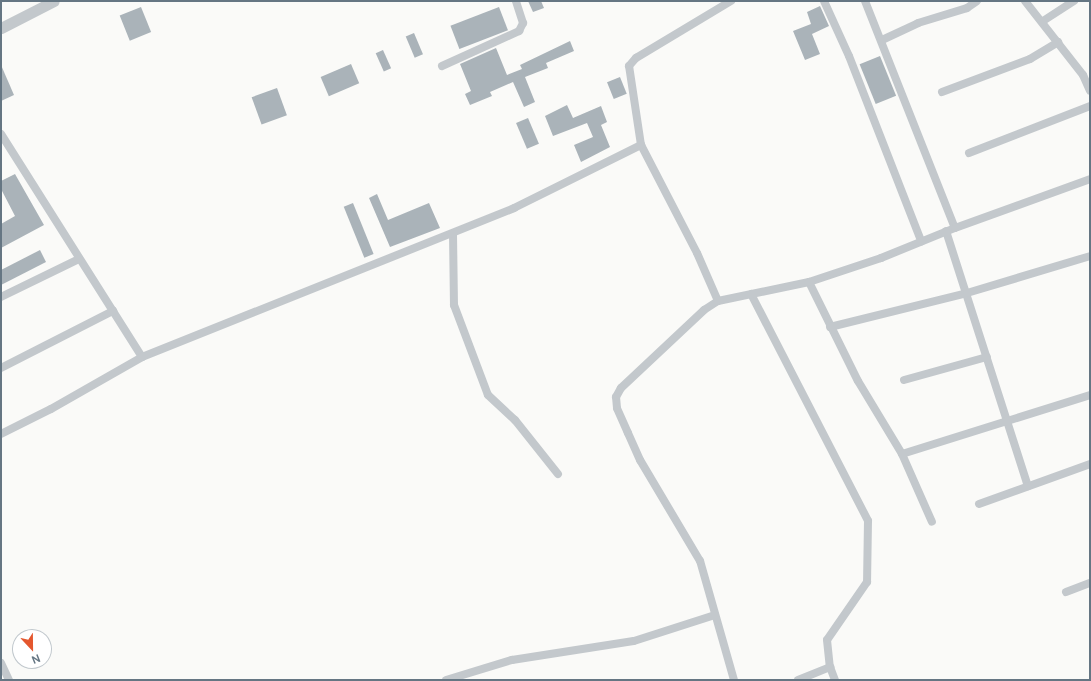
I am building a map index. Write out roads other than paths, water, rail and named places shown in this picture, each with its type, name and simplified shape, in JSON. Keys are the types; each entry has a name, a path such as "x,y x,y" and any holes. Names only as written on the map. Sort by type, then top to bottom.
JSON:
{"street":[{"path":"1,28 54,1"},
{"path":"442,66 519,31 523,23 516,1"},
{"path":"718,301 697,253 641,145 629,66 636,58 731,1"},
{"path":"824,1 849,56 921,241"},
{"path":"865,1 882,40 955,228"},
{"path":"882,40 918,23 967,8 977,1"},
{"path":"1024,1 1043,21 1083,75 1090,91"},
{"path":"1043,21 1074,1"},
{"path":"942,92 1030,59 1058,42"},
{"path":"969,153 1090,106"},
{"path":"1,134 142,357"},
{"path":"1,434 51,409 142,357 453,234 540,196 641,145"},
{"path":"734,680 695,549 640,460 617,408 616,397 621,388 682,331 718,301 809,282 881,258 946,231 1090,179"},
{"path":"946,231 1028,486"},
{"path":"453,234 454,305 488,395 515,420 558,474"},
{"path":"830,327 967,293 1090,256"},
{"path":"1,297 79,259"},
{"path":"809,282 858,381 902,454 932,522"},
{"path":"751,294 868,521 867,582 827,640 830,666 835,680"},
{"path":"1,368 113,311"},
{"path":"904,380 987,357"},
{"path":"902,454 1090,395"},
{"path":"978,504 1090,464"},
{"path":"1066,592 1090,583"},
{"path":"446,680 512,660 634,641 715,615"},
{"path":"1,663 9,680"},
{"path":"798,680 830,666"}]}
